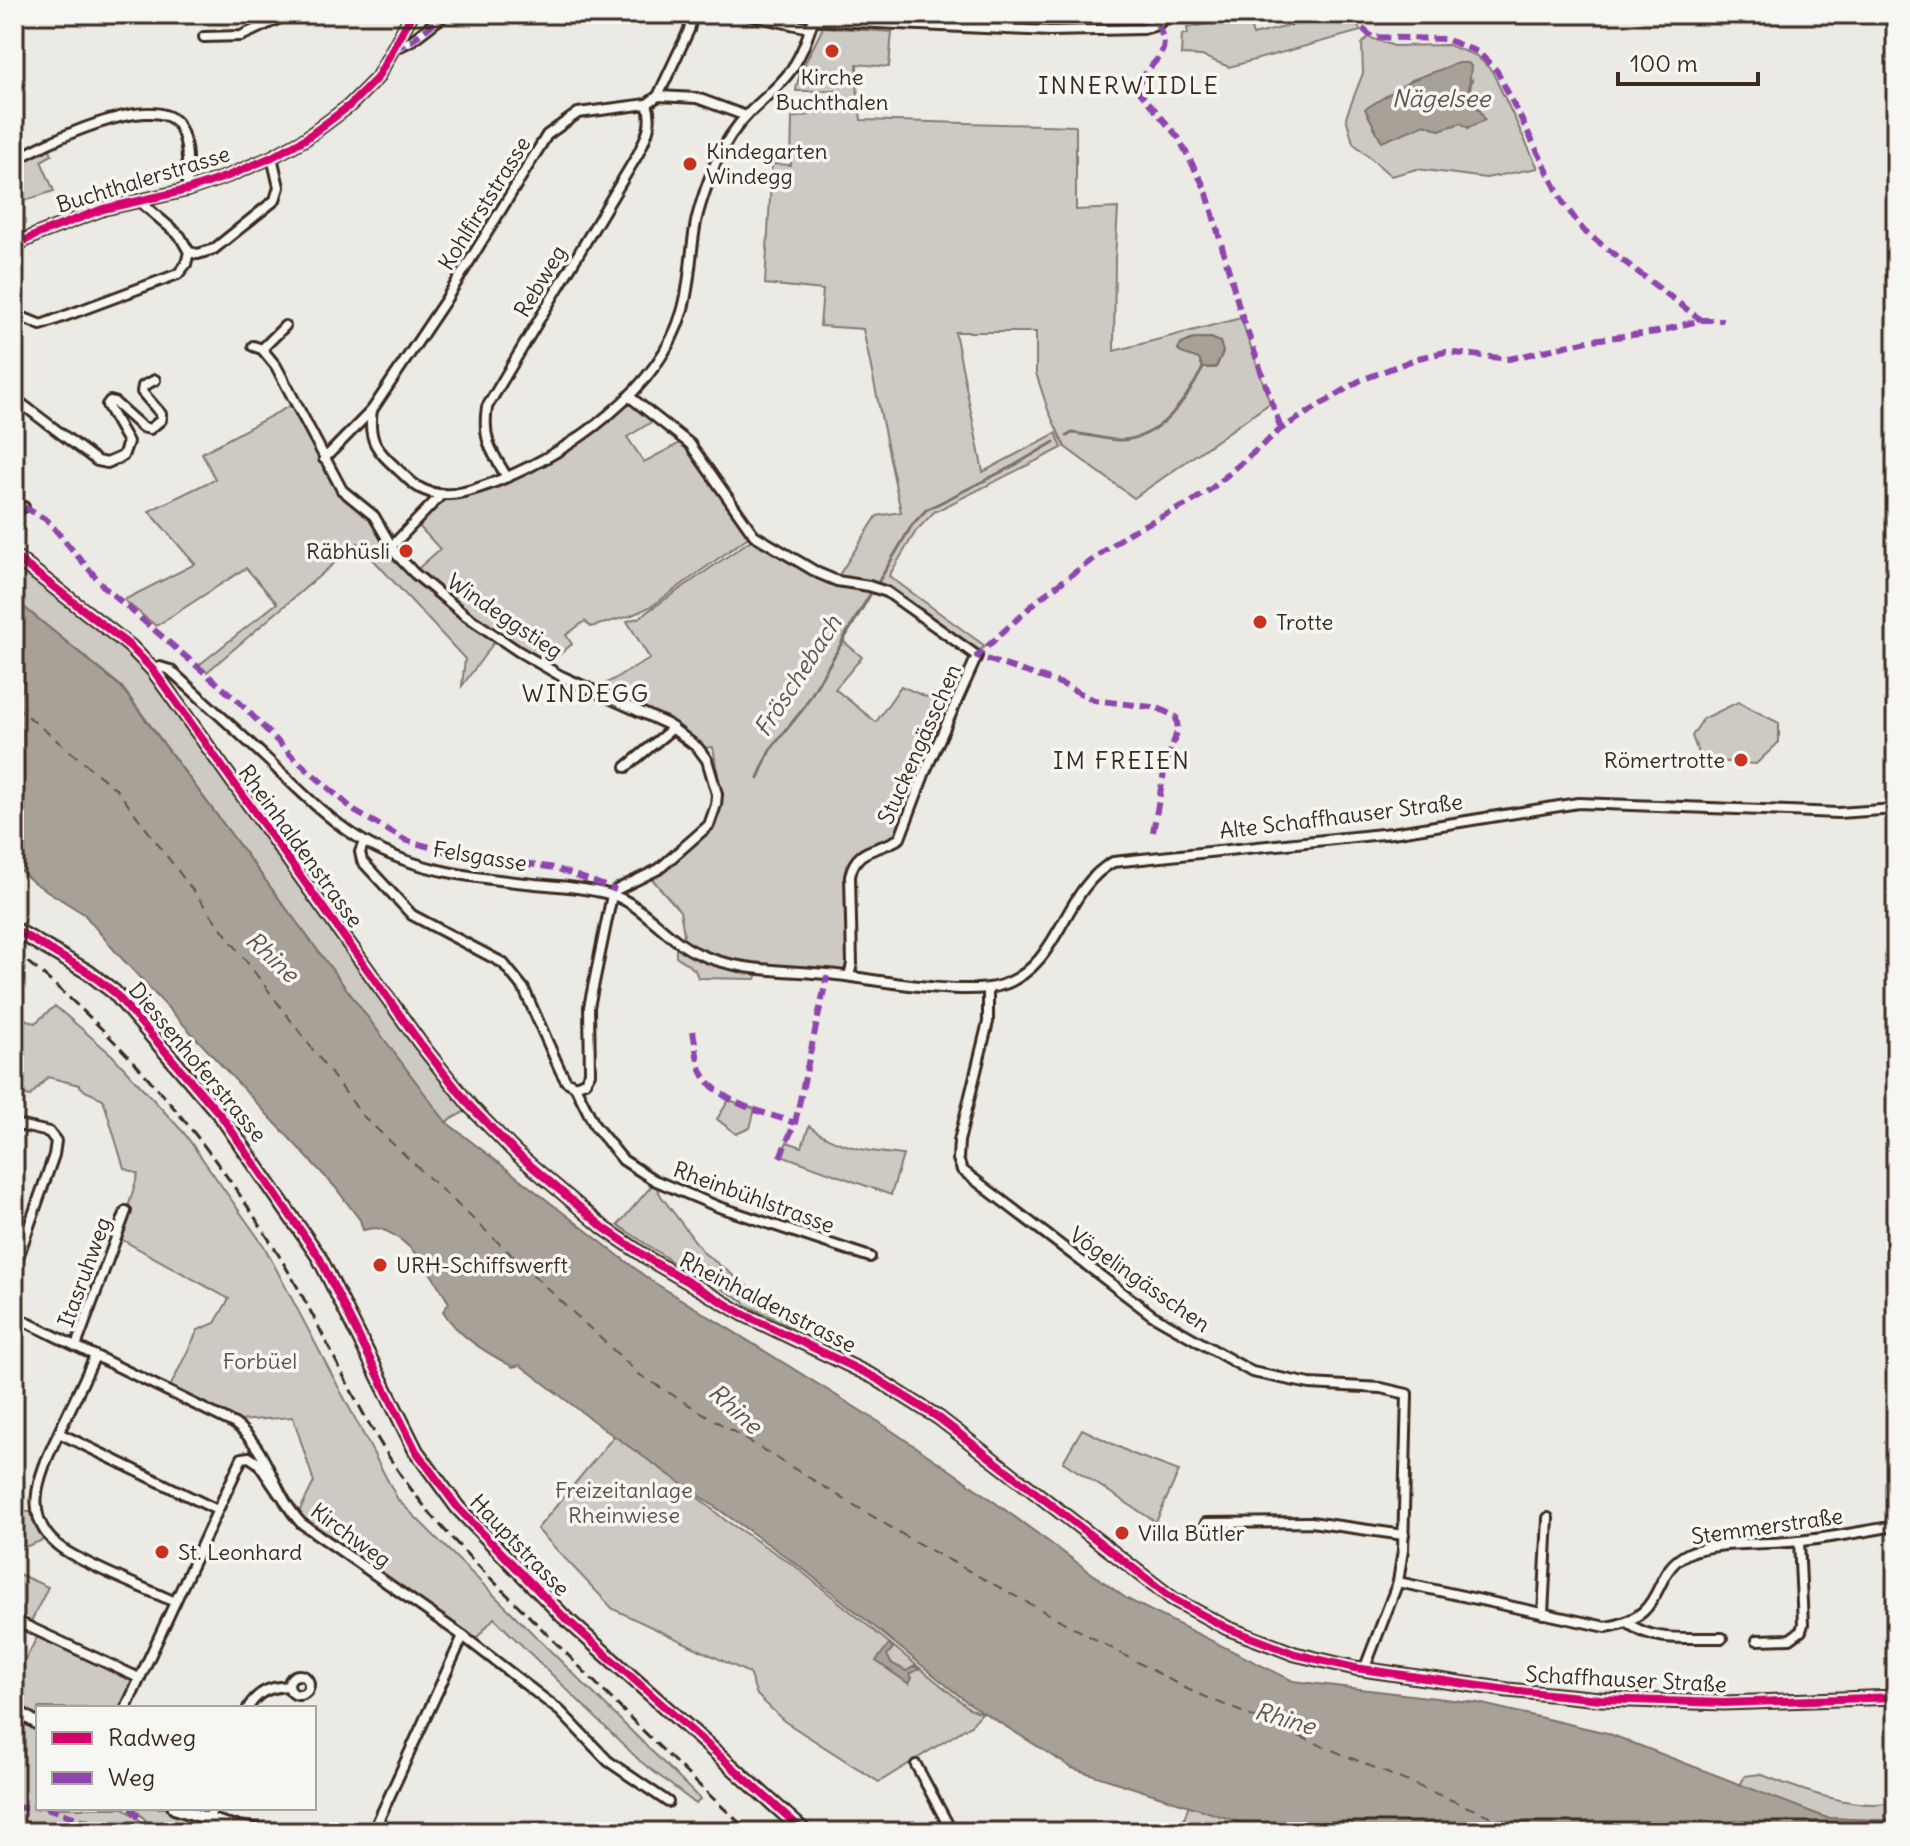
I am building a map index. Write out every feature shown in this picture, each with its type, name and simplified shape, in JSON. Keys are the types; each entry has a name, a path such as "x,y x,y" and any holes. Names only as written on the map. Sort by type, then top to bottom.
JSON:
{"main road":[{"name":"Rheinhaldenstrasse","path":"14,556 130,646 153,670 441,1070 486,1123 564,1195 604,1228 695,1288 874,1377 939,1418 1173,1599 1267,1645 1359,1669"},
{"name":"Diessenhoferstrasse","path":"14,929 88,972 114,992 222,1117 292,1216"},
{"name":"Hauptstrasse","path":"292,1216 319,1257 416,1451 458,1508 563,1616 805,1832"},
{"name":"Schaffhauser Straße","path":"1359,1669 1508,1690 1613,1699 1750,1703 1896,1697"}],"street":[{"path":"204,37 241,36 289,14"},
{"name":"Buchthalerstrasse","path":"14,246 68,221 228,176 305,139 349,106 377,78 412,14"},
{"path":"394,49 411,41 446,14"},
{"path":"693,14 689,30 658,96 697,98 746,116"},
{"path":"743,14 813,21 1050,31 1143,29 1157,25 1172,14 1198,14"},
{"path":"391,547 440,496 479,489 550,456 630,397 662,353 682,315 688,291 696,220 716,163 746,116 790,73 813,21"},
{"name":"Kohlfirststrasse","path":"440,496 414,485 375,446 369,429 372,410 445,301 547,135 578,113 647,104 658,96"},
{"name":"Rebweg","path":"507,477 489,447 484,427 487,407 638,154 649,128 651,115 647,104"},
{"path":"14,161 87,127 155,111 177,123 182,135 187,157 187,190"},
{"path":"189,252 198,254 214,249 275,200 279,187 272,157"},
{"path":"14,314 41,325 178,274 186,264 189,252 180,236 138,200"},
{"name":"Windeggstieg","path":"285,326 258,348 276,366 342,490 374,516 391,547 437,593 518,651 561,676 673,728 698,748 707,760 717,794 709,825 659,869 616,890 612,895"},
{"path":"14,398 97,461 107,463 123,456 128,442 107,405 110,401 114,402 142,427 150,429 161,420 161,414 142,392 143,386 155,380"},
{"name":"Stuckengässchen","path":"630,397 690,444 754,535 818,573 837,581 887,592 977,656 925,772 900,838 863,854 853,864 850,876 852,964 849,976"},
{"path":"324,459 372,410"},
{"path":"14,510 24,507"},
{"name":"Felsgasse","path":"153,670 160,667 170,670 319,808 364,842 395,857 459,875 581,888 612,895 625,901 676,942 717,962 849,976"},
{"path":"626,767 673,728"},
{"name":"Alte Schaffhauser Straße","path":"849,976 912,985 988,989 1012,981 1026,973 1044,955 1083,889 1113,862 1392,833 1578,803 1838,813 1896,809"},
{"name":"Rheinbühlstrasse","path":"364,842 360,852 362,861 412,915 503,963 524,989 566,1081 575,1086 595,1126 623,1160 654,1180 719,1207 870,1257"},
{"path":"575,1086 585,1082 590,1073 589,1007 612,895"},
{"name":"Vögelingässchen","path":"988,989 988,1022 959,1141 958,1159 962,1170 1152,1315 1252,1372 1310,1384 1381,1388 1407,1394 1404,1535 1398,1582 1359,1669"},
{"path":"14,1124 49,1132 56,1141 54,1155 14,1269"},
{"name":"Itasruhweg","path":"76,1346 126,1211"},
{"name":"Kirchweg","path":"14,1316 235,1424 257,1444 294,1516 463,1636 560,1711 608,1761 668,1802"},
{"path":"95,1356 41,1469 36,1501 39,1517 48,1533 68,1552 175,1602"},
{"path":"59,1433 217,1510"},
{"path":"127,1706 239,1462 245,1456 258,1463 277,1493 284,1497"},
{"path":"1543,1614 1548,1518"},
{"path":"1206,1523 1311,1522 1404,1535"},
{"name":"Stemmerstraße","path":"1628,1623 1646,1610 1668,1571 1677,1560 1690,1552 1799,1541 1896,1526"},
{"path":"1757,1640 1790,1639 1801,1631 1799,1541"},
{"path":"1398,1582 1606,1627 1628,1623 1639,1633 1652,1636 1722,1638"},
{"path":"14,1620 139,1678"},
{"path":"373,1832 463,1636"},
{"path":"249,1706 258,1694 267,1689 289,1686"},
{"path":"14,1709 36,1723"},
{"path":"916,1765 952,1832"},
{"path":"180,1810 208,1820 273,1832"},
{"path":"208,1820 212,1810"}],"green space":[{"path":"1336,14 1350,14 1361,31 1229,67 1202,56 1181,55 1182,34 1188,34 1187,28 1247,15 1253,35"},
{"path":"823,27 892,32 889,67 857,64 858,103 841,107 836,91 796,91 803,68"},
{"path":"1368,37 1394,46 1448,45 1477,56 1492,71 1538,168 1486,178 1417,169 1391,176 1353,143 1346,117 1363,73 1362,44","holes":["1472,80 1468,99 1479,109 1461,123 1439,130 1425,124"]},
{"path":"859,105 861,120 1076,126 1076,210 1118,208 1114,351 1241,318 1270,403 1134,498 1065,447 1036,373 1036,332 955,332 983,472 1056,433 1062,448 934,512 916,531 889,576 985,646 978,652 882,585 837,578 877,516 901,512 863,329 820,326 823,290 765,284 772,164 791,165 792,118","holes":["1195,338 1211,338 1220,342 1223,352 1216,368 1203,368 1199,359 1178,349 1181,343"]},
{"path":"49,145 52,155 41,161 54,191 14,204 14,176 28,168 14,173 14,163"},
{"path":"632,403 655,420 627,437 644,462 682,442 751,535 652,606 591,627 585,621 566,635 572,644 546,666 498,637 462,686 465,659 358,543 207,672 199,665 277,603 246,568 156,626 124,600 195,564 149,511 215,479 202,453 293,404 336,487 366,513 412,574 440,549 417,524 441,500 467,497 517,479 566,450"},
{"path":"754,538 812,574 872,590 842,640 862,657 835,689 876,722 901,686 926,697 939,693 954,700 899,833 861,851 850,863 847,873 849,957 845,969 836,973 760,965 756,979 698,978 695,970 676,956 676,947 684,934 680,911 652,879 714,822 721,792 713,747 700,748 673,723 598,688 650,659 627,621 638,618"},
{"path":"14,559 73,600 148,675 427,1059 468,1110 446,1122 439,1115 122,687 14,599"},
{"path":"1738,702 1779,723 1779,742 1756,764 1701,760 1692,736 1703,719"},
{"name":"Forbüel","path":"55,1006 112,1055 184,1133 264,1246 398,1500 700,1799 696,1804 640,1761 494,1618 475,1640 312,1530 297,1516 314,1482 293,1417 238,1421 170,1387 198,1330 215,1323 229,1299 119,1238 138,1174 124,1168 103,1099 79,1085 48,1077 30,1096 14,1091 14,1051 19,1046 14,1043 14,1015 35,1023"},
{"path":"729,1100 755,1109 750,1128 736,1134 717,1119"},
{"path":"809,1126 842,1144 903,1155 891,1195 781,1155 787,1142 802,1147"},
{"path":"654,1183 704,1253 769,1303 792,1327 746,1305 744,1301 674,1263 618,1225"},
{"path":"1082,1429 1133,1454 1179,1471 1156,1522 1063,1462"},
{"name":"Freizeitanlage Rheinwiese","path":"615,1435 725,1520 795,1566 969,1708 982,1713 971,1725 879,1782 784,1721 757,1695 749,1673 613,1609 537,1529"},
{"path":"14,1509 34,1513 46,1539 14,1551"},
{"path":"14,1572 48,1587 31,1622 14,1615"},
{"path":"37,1637 134,1680 122,1706 36,1706 36,1717 14,1701 14,1682"},
{"path":"14,1713 36,1728 36,1810 127,1810 155,1832 14,1832"},
{"path":"1760,1774 1808,1792 1847,1801 1865,1804 1896,1800 1896,1821 1827,1818 1739,1787 1745,1776"},
{"path":"1189,1804 1270,1832 1180,1832"},
{"path":"136,1810 169,1810 218,1828 250,1832 157,1832"}],"water":[{"name":"Nägelsee","path":"1458,63 1471,66 1468,99 1485,120 1468,128 1461,123 1439,130 1425,124 1382,142 1365,109 1412,80"},
{"path":"1211,338 1220,342 1223,352 1216,367 1203,368 1199,359 1178,349 1189,341"},
{"name":"Rhine","path":"14,599 121,687 446,1122 650,1280 879,1422 1127,1599 1293,1681 1478,1703 1607,1733 1827,1818 1896,1821 1896,1832 1270,1832 1072,1768 967,1702 802,1568 604,1429 520,1365 513,1367 465,1336 443,1311 449,1303 412,1250 403,1241 381,1229 363,1230 360,1220 335,1187 84,914 33,882 14,865"},
{"path":"889,1644 893,1648 887,1655 891,1663 906,1671 915,1666 919,1669 910,1674 909,1684 876,1661"}],"waterway":[{"name":"Fröschebach","path":"1067,436 1072,433 1116,440 1145,434 1169,417 1203,368"},
{"name":"Fröschebach","path":"879,581 912,525 926,510 1054,442"},
{"name":"Fröschebach","path":"758,778 770,750 803,709 870,595"}],"ferry route":[{"path":"14,705 117,790 363,1116 640,1375 910,1539 1187,1689 1494,1818 1547,1832"}],"railway":[{"path":"14,951 96,1023 134,1062 204,1145 236,1189 294,1281 390,1458 438,1522 646,1734 750,1832"}],"marked path":[{"path":"394,49 411,41 446,14"},
{"path":"1352,14 1372,37 1445,39 1478,52 1497,71 1564,204 1584,231 1701,320"},
{"path":"1157,25 1164,45 1162,52 1146,72 1138,90 1178,137 1206,190 1240,310 1281,429"},
{"path":"1153,832 1165,767 1178,729 1176,717 1158,708 1094,700 1062,684 977,656 1040,598 1130,532 1190,503 1211,489 1281,429 1359,381 1418,358 1445,352 1509,359 1592,340 1657,332 1701,320 1723,320"},
{"path":"24,507 47,520 105,588 238,701 294,758 356,812 405,840 448,852 555,868 616,890"},
{"path":"780,1157 795,1123 827,976"},
{"path":"693,1031 701,1069 714,1088 735,1102 795,1123"},
{"path":"14,1808 36,1807"},
{"path":"52,1810 101,1826 118,1825"},
{"path":"133,1810 150,1832"}],"cycle path":[{"path":"14,246 103,209 187,190 228,176 305,139 349,106 377,78 412,14"},
{"path":"14,556 130,646 153,670 420,1043 471,1107 515,1152 604,1228 652,1261 743,1314 874,1377 939,1418 1173,1599 1227,1628 1295,1654 1355,1668 1508,1690 1600,1699 1724,1703 1896,1697"},
{"path":"14,929 88,972 114,992 222,1117 319,1257 416,1451 458,1508 563,1616 805,1832"}],"place":[{"name":"Kirche Buchthalen","path":"832,51"},
{"name":"Kindegarten Windegg","path":"690,164"},
{"name":"Räbhüsli","path":"406,551"},
{"name":"Trotte","path":"1260,622"},
{"name":"Römertrotte","path":"1741,760"},
{"name":"URH-Schiffswerft","path":"380,1265"},
{"name":"Villa Bütler","path":"1122,1533"},
{"name":"St. Leonhard","path":"162,1552"}],"district":[{"name":"INNERWIIDLE","path":"1129,86"},
{"name":"WINDEGG","path":"586,694"},
{"name":"IM FREIEN","path":"1122,761"}]}
